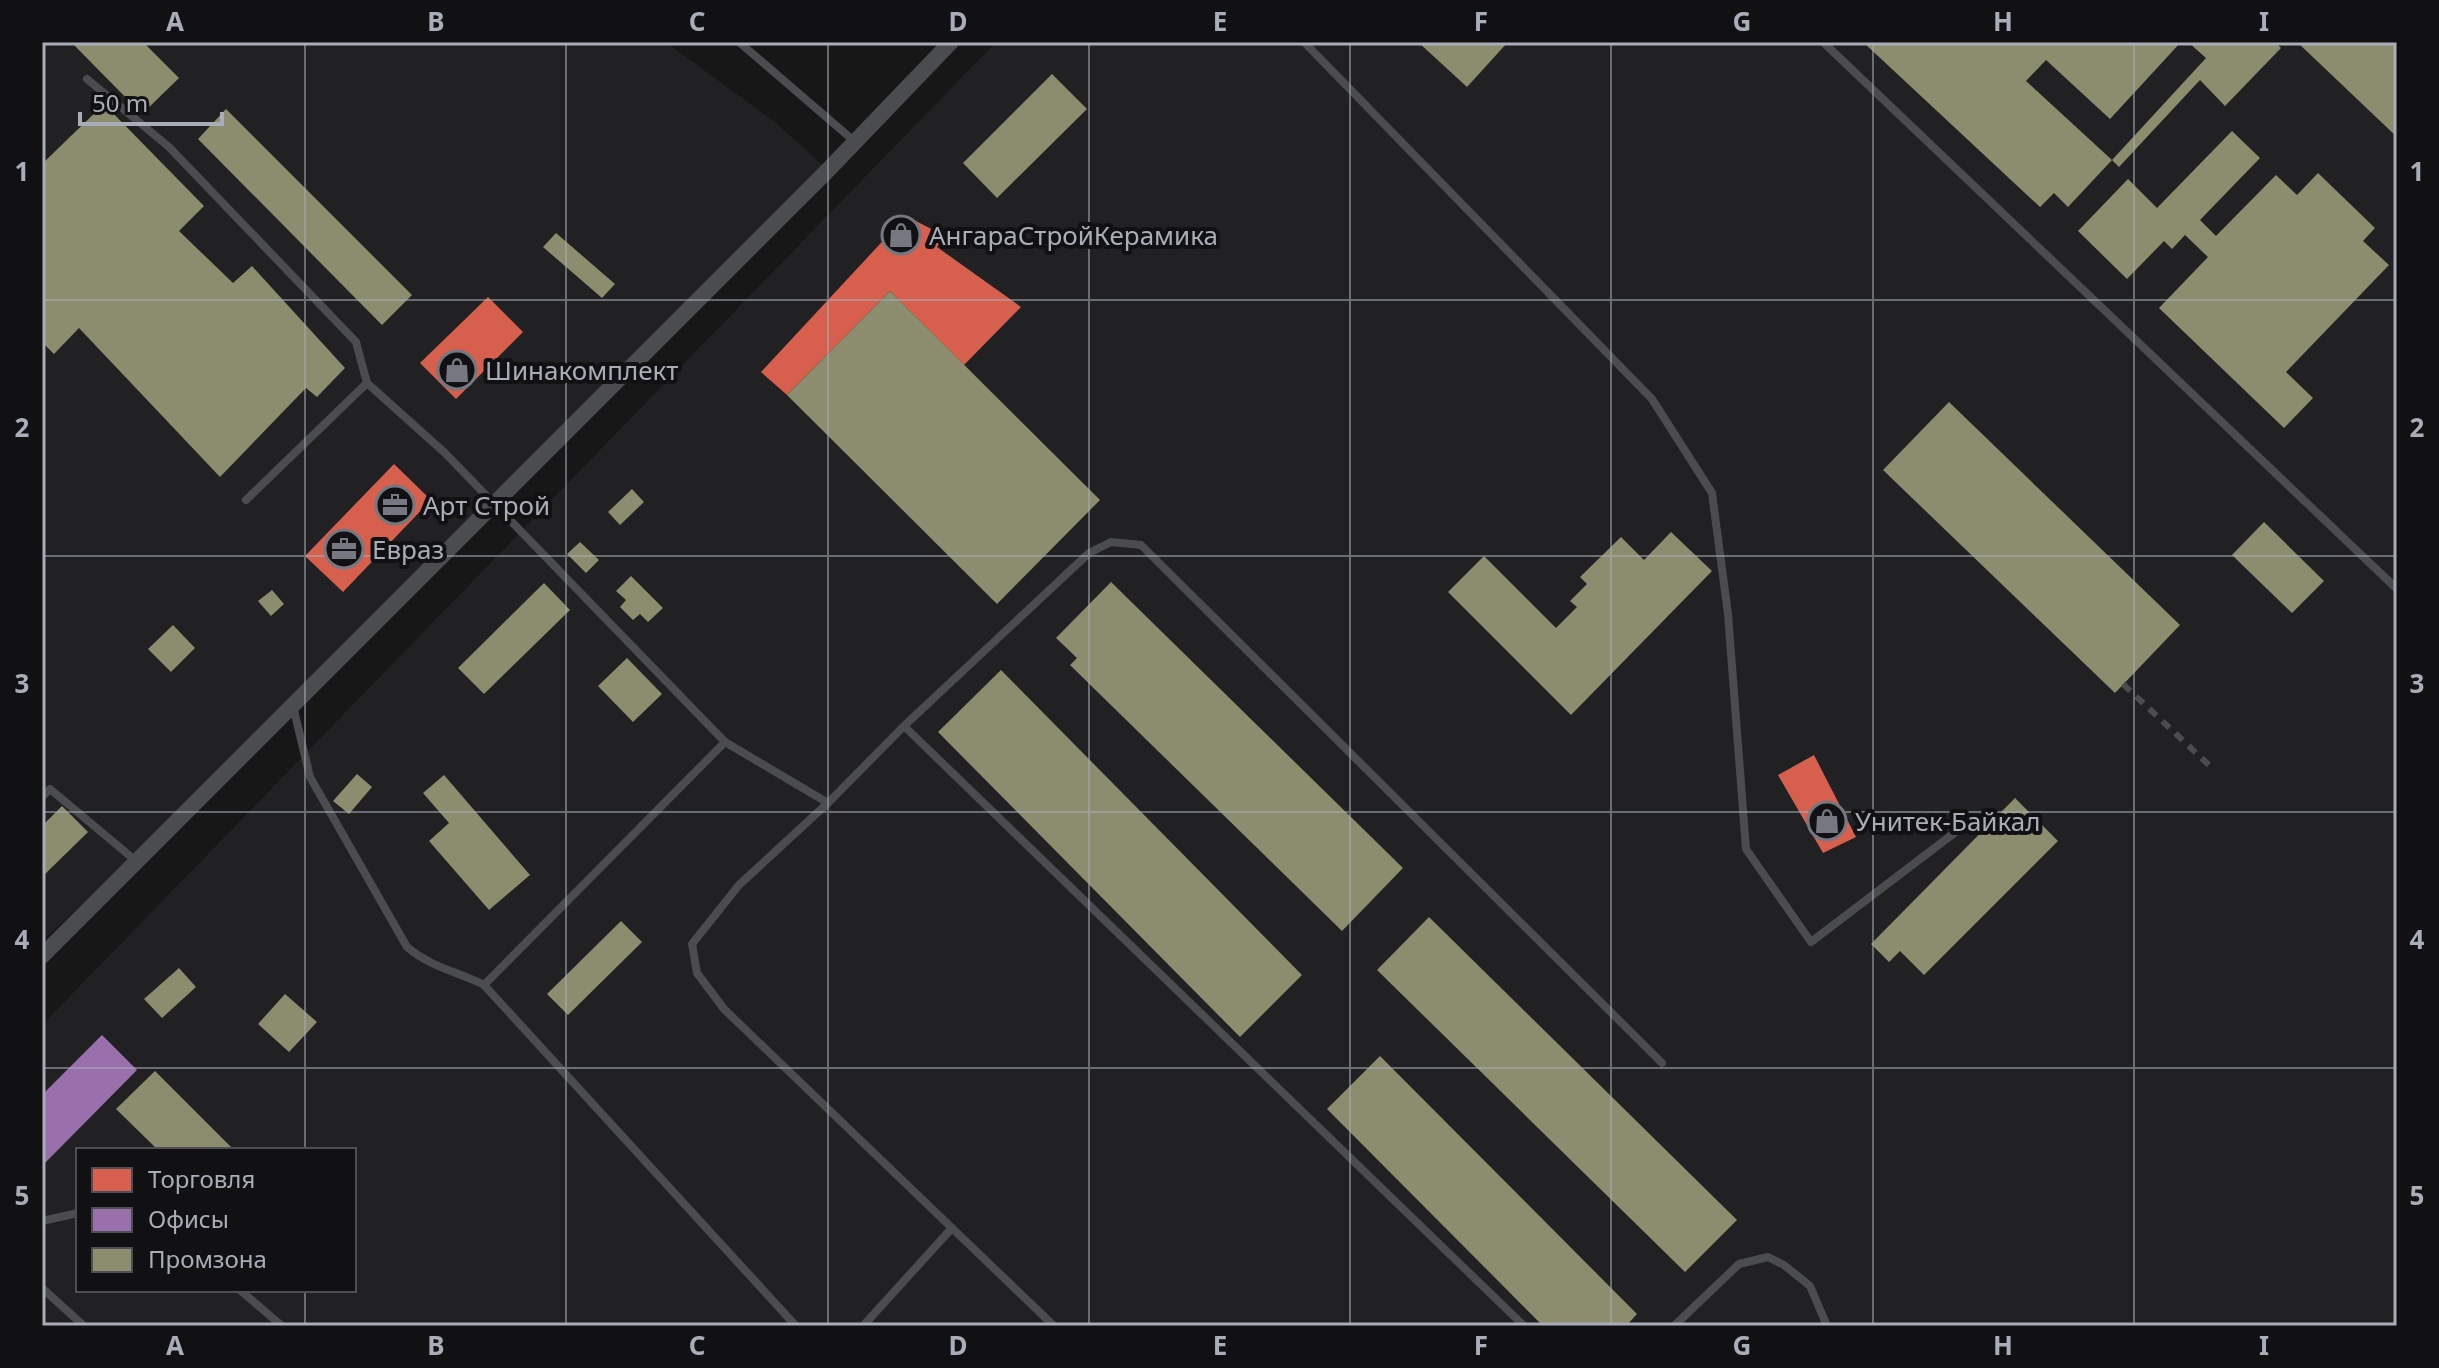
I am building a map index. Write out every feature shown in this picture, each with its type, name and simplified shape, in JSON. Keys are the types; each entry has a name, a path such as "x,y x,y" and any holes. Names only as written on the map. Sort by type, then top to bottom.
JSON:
{"street":[{"path":"42,956 855,142 951,42"}],"lane":[{"path":"739,42 855,142"},
{"path":"1304,42 1652,399 1712,493 1728,614 1746,849 1811,942 1974,818"},
{"path":"1823,42 2397,589"},
{"path":"87,79 169,147 356,342 367,383 495,503 725,742 828,803"},
{"path":"246,500 367,383"},
{"path":"1054,1326 724,1009 697,973 692,944 739,885 828,803 904,726 1089,553 1111,542 1141,545 1662,1063"},
{"path":"293,706 310,777 407,947 429,964 457,972 484,985 796,1326"},
{"path":"904,726 1524,1326"},
{"path":"484,985 725,742"},
{"path":"42,797 50,789 137,862"},
{"path":"42,1221 76,1213"},
{"path":"863,1326 952,1228"},
{"path":"1674,1326 1739,1264 1768,1257 1784,1265 1810,1286 1827,1326"},
{"path":"42,1288 84,1326"},
{"path":"242,1292 282,1326"}],"shaded area":[{"path":"42,42 666,42 776,123 828,170 255,744 42,941"},
{"path":"996,42 2397,42 2397,1326 42,1326 42,1025"}],"building: Торговля":[{"path":"906,216 945,236 937,247 1021,307 964,365 890,291 787,395 761,372"},
{"path":"488,297 523,332 456,399 420,363"},
{"path":"394,464 431,500 343,592 305,556"},
{"path":"1814,755 1856,837 1823,853 1778,775"}],"building: Офисы":[{"path":"102,1035 137,1070 42,1166 42,1095"}],"building: Промзона":[{"path":"71,42 143,42 179,78 142,114"},
{"path":"1418,42 1508,42 1467,87"},
{"path":"1863,42 2181,42 2110,119 2046,60 2026,81 2112,160 2068,207 2054,193 2040,207"},
{"path":"2188,42 2275,42 2281,48 2225,106 2200,80 2119,167 2112,160 2206,58"},
{"path":"2297,42 2397,42 2397,137"},
{"path":"1052,74 1087,109 997,198 963,163"},
{"path":"104,104 204,206 179,231 233,283 252,266 345,368 317,397 306,388 220,477 79,328 54,354 42,342 42,164"},
{"path":"226,109 412,295 382,325 198,139"},
{"path":"2232,131 2260,158 2200,220 2216,236 2276,175 2297,195 2318,173 2375,228 2363,241 2389,265 2286,372 2313,398 2284,428 2159,308 2208,257 2185,235 2172,249 2164,241 2127,279 2078,231 2128,179 2157,208"},
{"path":"556,233 615,284 602,298 543,247"},
{"path":"890,291 1100,500 997,604 787,395"},
{"path":"1949,402 2180,625 2115,693 1883,470"},
{"path":"632,489 644,502 620,525 608,512"},
{"path":"2264,522 2324,581 2292,613 2232,555"},
{"path":"1671,532 1712,571 1571,715 1448,592 1484,556 1556,628 1577,607 1570,601 1587,584 1580,577 1621,537 1644,560"},
{"path":"580,542 599,560 586,573 567,554"},
{"path":"631,576 663,608 648,622 640,614 633,620 620,607 626,600 616,591"},
{"path":"1111,582 1403,868 1342,931 1070,665 1077,658 1056,638"},
{"path":"544,583 570,610 484,694 458,668"},
{"path":"272,590 284,604 271,616 258,601"},
{"path":"173,625 195,648 171,672 148,649"},
{"path":"627,658 662,694 633,722 598,686"},
{"path":"1001,670 1302,975 1240,1037 938,732"},
{"path":"357,774 372,787 349,814 333,801"},
{"path":"444,775 530,875 489,910 429,841 449,823 423,793"},
{"path":"2015,798 2058,841 1924,975 1900,951 1889,962 1871,944"},
{"path":"62,806 88,832 42,877 42,826"},
{"path":"1429,917 1737,1220 1685,1272 1377,970"},
{"path":"621,921 642,942 568,1015 547,994"},
{"path":"179,968 196,987 162,1018 144,999"},
{"path":"285,994 317,1022 289,1052 258,1024"},
{"path":"1380,1056 1637,1314 1626,1326 1543,1326 1327,1109"},
{"path":"155,1071 232,1148 156,1148 116,1109"}],"railway":[{"path":"2123,684 2213,769"}],"place":[{"name":"АнгараСтройКерамика","path":"901,235"},
{"name":"Шинакомплект","path":"457,370"},
{"name":"Арт Строй","path":"395,505"},
{"name":"Евраз","path":"344,549"},
{"name":"Унитек-Байкал","path":"1827,821"}]}
